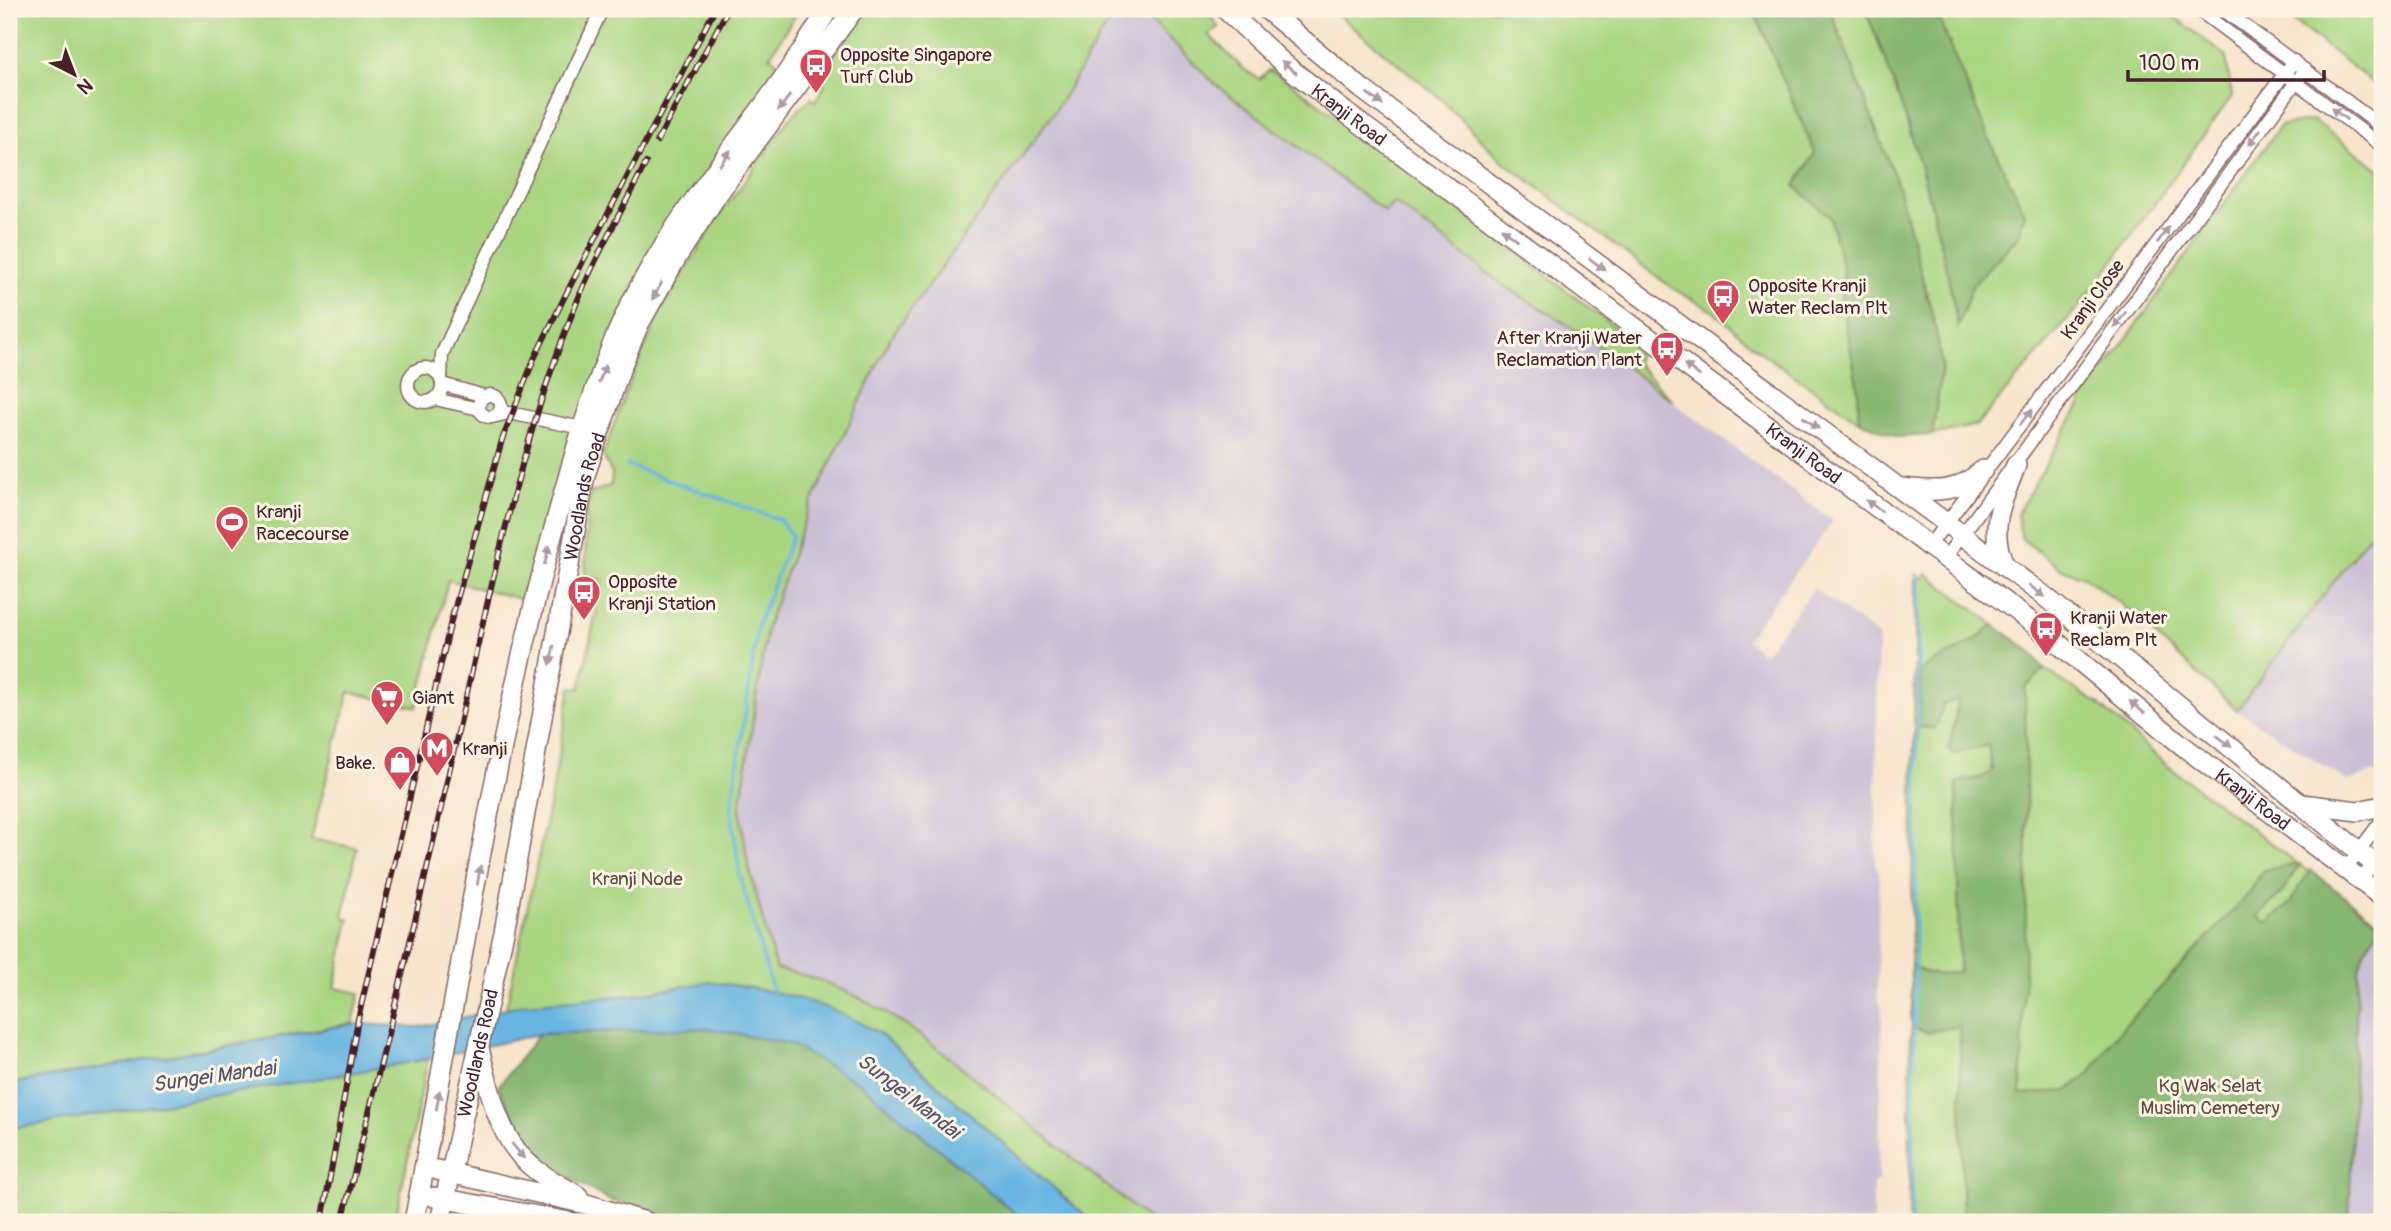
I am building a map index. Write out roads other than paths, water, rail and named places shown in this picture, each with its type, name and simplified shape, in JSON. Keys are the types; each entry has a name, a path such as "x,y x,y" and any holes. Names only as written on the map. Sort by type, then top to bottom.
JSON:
{"main road":[{"name":"Woodlands Road","path":"414,1222 467,943 496,768 520,659 582,428 624,319 642,284 690,208 828,9"},
{"name":"Woodlands Road","path":"440,1222 504,932 585,475 621,367 639,324 678,255 734,171 854,9"},
{"name":"Kranji Road","path":"1225,9 1284,64 1345,112 2092,669 2183,746 2382,897"},
{"name":"Kranji Road","path":"1266,9 1362,89 2005,567 2374,859"},
{"path":"2005,567 1996,548 1995,530 2016,465"},
{"path":"1901,488 1955,488 1966,485 1983,470"},
{"path":"2183,746 2196,718"},
{"path":"2301,803 2358,811 2382,806"},
{"path":"467,943 484,955 504,932"},
{"path":"478,1042 494,1103 510,1141 535,1170 590,1205"},
{"path":"426,1168 590,1205 646,1222"},
{"path":"420,1194 570,1222"}],"street":[{"path":"435,399 442,382 442,354 602,9"},
{"path":"2197,9 2382,146"},
{"path":"2221,9 2382,127"},
{"name":"Kranji Close","path":"1937,552 1954,529 1983,470 2058,378 2294,61"},
{"name":"Kranji Close","path":"1937,552 1954,529 2016,465 2042,425 2305,70"},
{"path":"442,354 409,379 410,393 421,402 435,399 479,409 484,415 492,417 509,413 582,428"},
{"path":"423,368 436,372 442,382 484,396 495,396 509,413"},
{"path":"479,409 484,396"},
{"path":"492,417 499,412 500,401"},
{"path":"2353,874 2374,859 2382,820"},
{"path":"2353,874 2374,859"}],"water":[{"name":"Sungei Mandai","path":"709,982 777,993 818,1004 880,1034 1092,1222 1026,1222 861,1084 790,1044 707,1028 539,1034 428,1059 9,1129 9,1084 353,1024 419,1027 525,1004 632,995"}],"waterway":[{"path":"627,465 780,520 792,536 758,624 731,810 740,876 773,992"},
{"path":"1912,1222 1919,576"}],"railway":[{"path":"322,1222 358,1019 451,621 502,440 534,359 567,292 715,9"},
{"path":"657,141 728,9"},
{"path":"342,1222 415,922 494,573 523,461 558,351 579,297 646,163"}],"place":[{"name":"Opposite Singapore Turf Club","path":"816,95"},
{"name":"Opposite Kranji Water Reclam Plt","path":"1723,326"},
{"name":"After Kranji Water Reclamation Plant","path":"1667,378"},
{"name":"Kranji Racecourse","path":"232,552"},
{"name":"Opposite Kranji Station","path":"584,622"},
{"name":"Kranji Water Reclam Plt","path":"2046,658"},
{"name":"Giant","path":"387,727"},
{"name":"Kranji","path":"437,778"},
{"name":"Bake.","path":"400,792"}],"park label":[{"name":"Kranji Node","path":"637,878"},
{"name":"Kg Wak Selat Muslim Cemetery","path":"2210,1096"}]}
